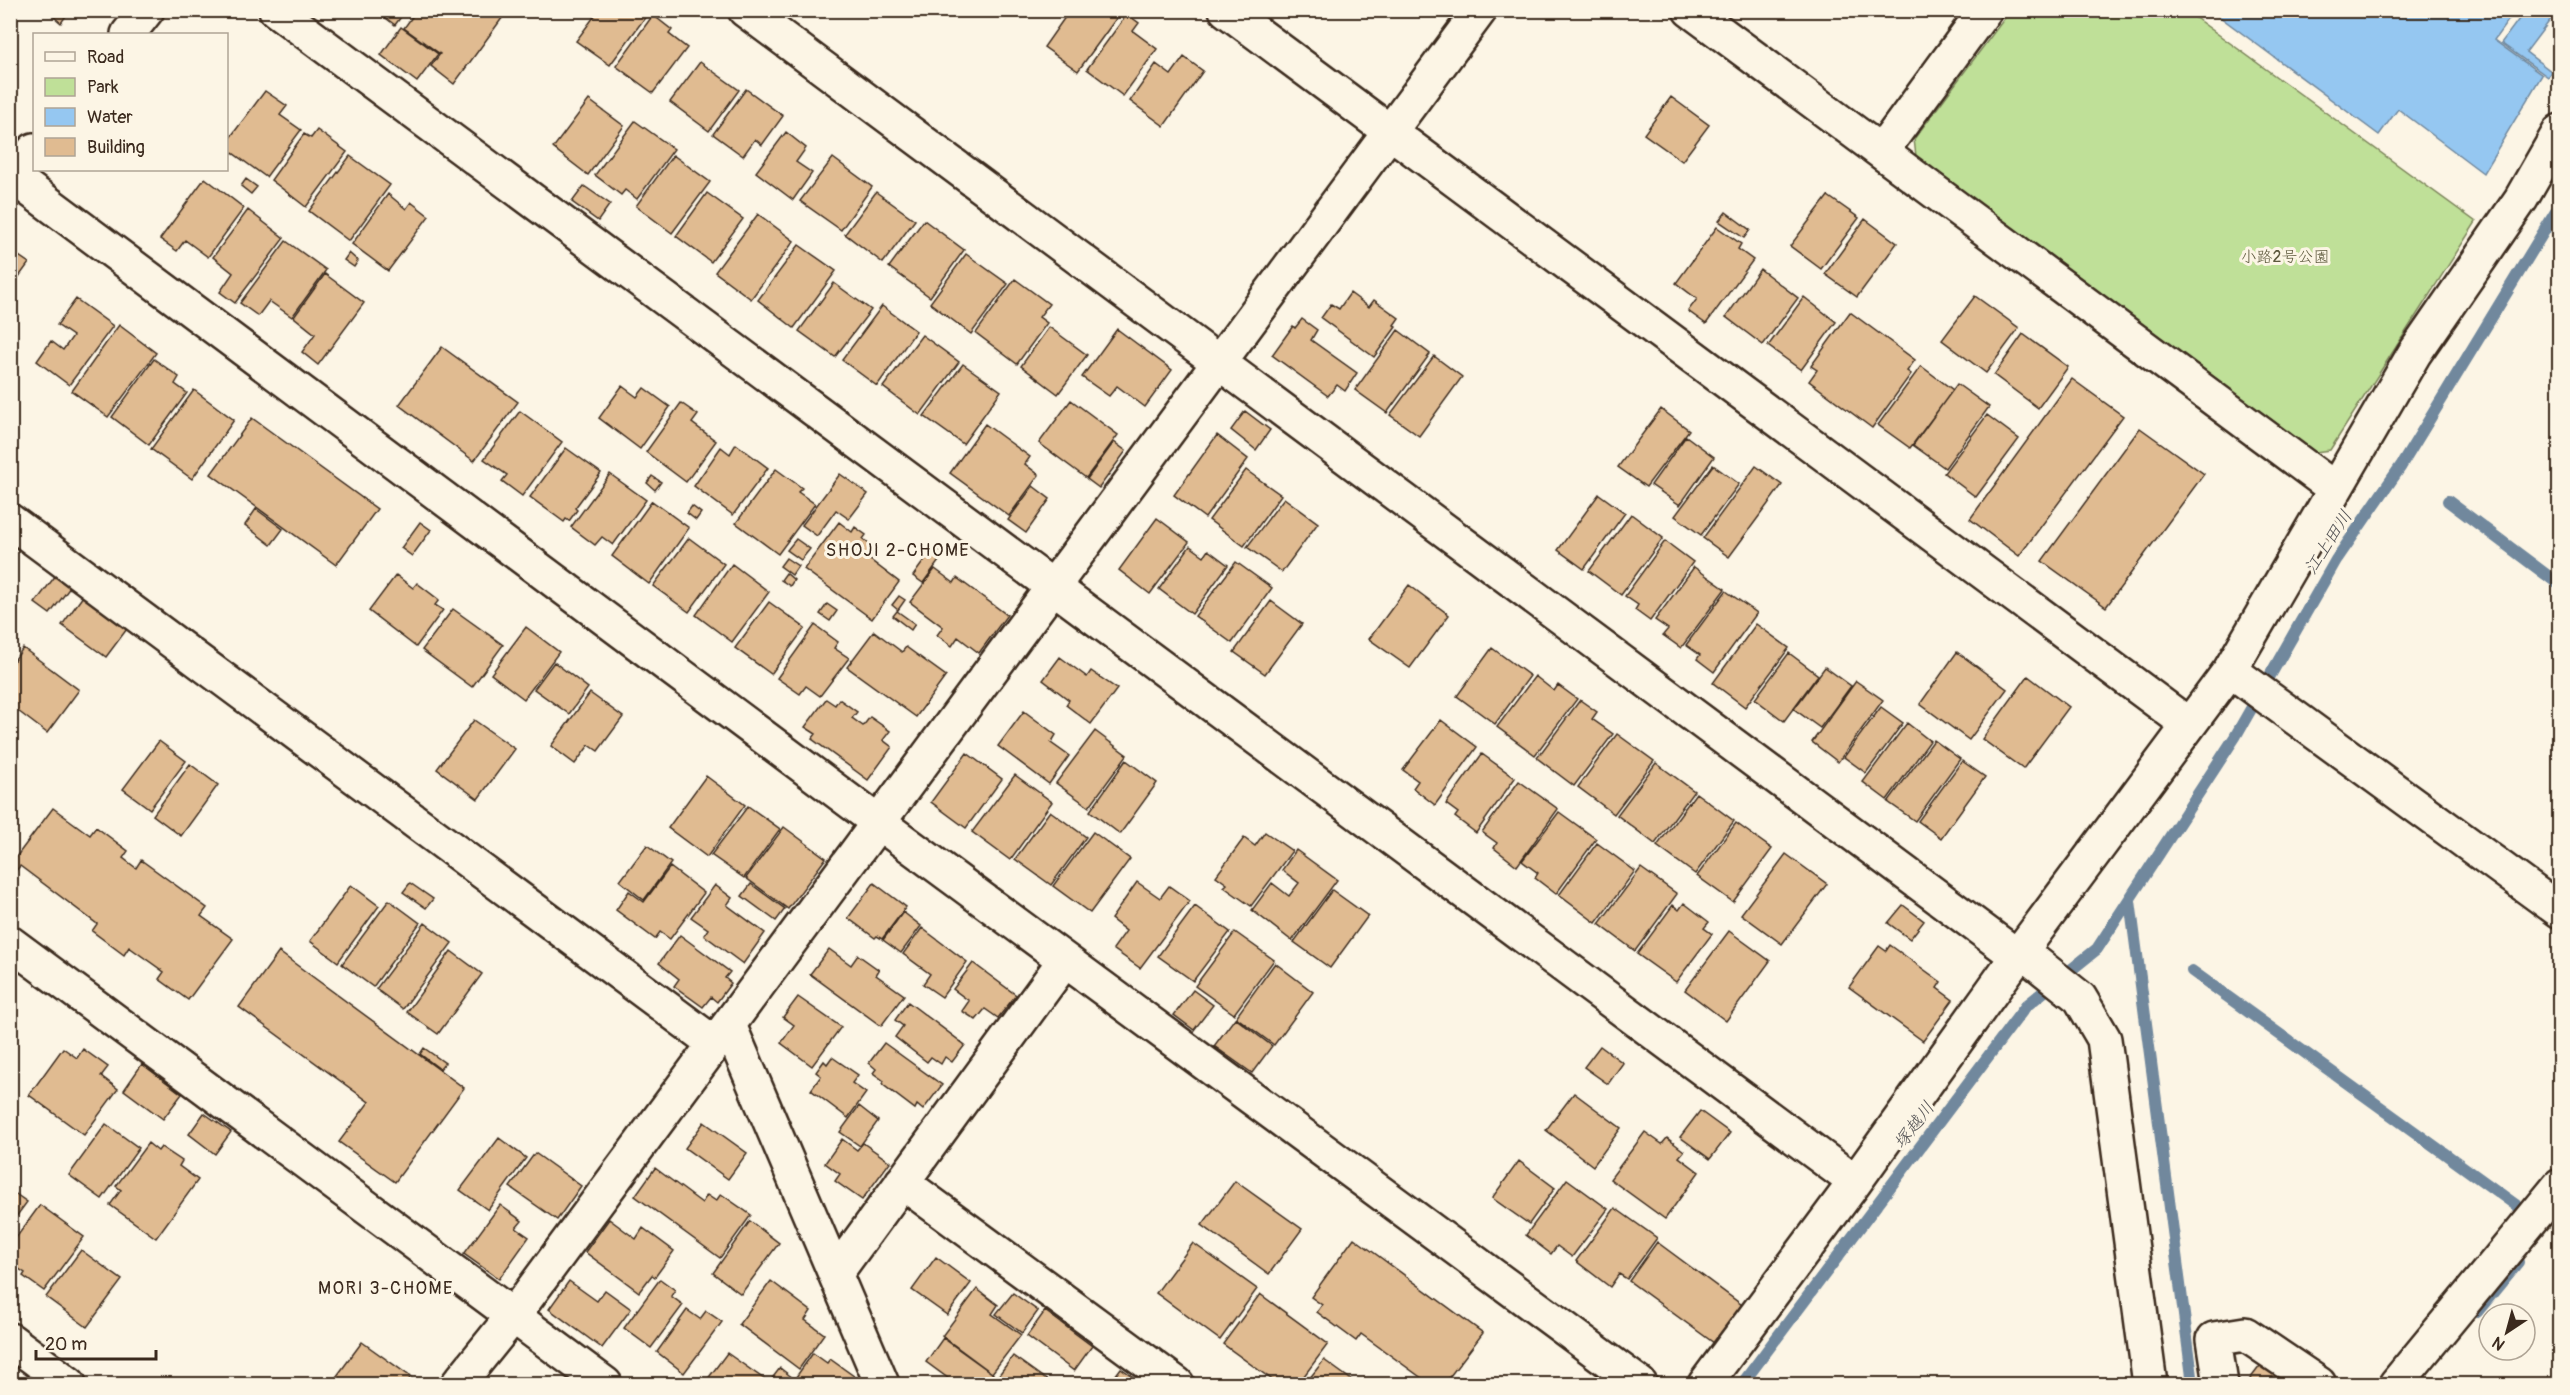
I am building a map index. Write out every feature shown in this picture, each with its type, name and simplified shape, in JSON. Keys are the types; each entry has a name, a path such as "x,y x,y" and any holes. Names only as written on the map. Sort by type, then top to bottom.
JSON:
{"street":[{"path":"129,33 147,10"},
{"path":"276,10 1855,1182"},
{"path":"745,10 2080,998 2104,1039 2150,1384"},
{"path":"1226,10 2189,725"},
{"path":"458,1384 513,1316 1480,10"},
{"path":"1690,10 2335,489"},
{"path":"1881,152 1984,10"},
{"path":"1705,1384 2026,958 2189,725 2240,678 2335,489 2414,354 2521,199 2559,131"},
{"path":"33,151 12,178 879,823 1640,1384"},
{"path":"10,521 722,1034 836,1272 882,1384"},
{"path":"2240,678 2559,911"},
{"path":"10,943 604,1384"},
{"path":"836,1272 1065,960"},
{"path":"902,1182 1177,1384"},
{"path":"2396,1384 2559,1185"},
{"path":"2221,1384 2214,1339 2246,1334 2319,1384"},
{"path":"10,1340 69,1384"}],"green space":[{"name":"小路2号公園","path":"2010,11 2186,11 2476,222 2330,450 2315,452 1916,156 1914,139"}],"water":[{"path":"2212,11 2515,11 2494,40 2542,75 2483,173 2398,109 2379,135"},
{"path":"2525,11 2557,11 2526,52 2552,72 2548,77 2501,43"}],"building":[{"path":"46,10 70,10 61,23"},
{"path":"375,10 406,10 395,25"},
{"path":"417,10 508,10 454,84 431,66 440,54 404,28"},
{"path":"599,10 640,10 647,15 610,65 576,41"},
{"path":"1070,10 1111,10 1118,16 1078,71 1044,47"},
{"path":"1127,14 1139,23 1133,31 1157,49 1123,96 1087,69"},
{"path":"653,15 672,30 669,34 687,48 653,93 616,66"},
{"path":"401,27 438,54 417,82 381,55"},
{"path":"1184,57 1203,71 1164,126 1130,101 1156,64 1171,75"},
{"path":"700,62 739,90 709,131 670,102"},
{"path":"746,89 783,116 762,145 755,139 743,156 713,134"},
{"path":"265,91 287,106 280,115 301,130 266,177 228,149 228,140"},
{"path":"1671,97 1709,125 1682,161 1644,134"},
{"path":"589,100 624,126 588,175 553,148"},
{"path":"635,121 674,149 637,199 625,190 621,195 595,175"},
{"path":"317,130 347,152 306,207 271,180 304,134 311,138"},
{"path":"786,132 806,148 796,162 812,173 793,200 756,172"},
{"path":"673,155 710,182 672,233 636,206"},
{"path":"350,156 390,185 349,241 309,211"},
{"path":"833,158 872,187 841,230 800,201"},
{"path":"205,178 244,208 208,257 185,240 177,251 160,239"},
{"path":"246,179 257,187 251,194 241,186"},
{"path":"584,186 610,204 598,221 572,202"},
{"path":"876,192 915,220 883,263 845,234"},
{"path":"707,193 743,219 711,262 676,236"},
{"path":"388,194 406,209 411,202 429,216 388,271 352,244"},
{"path":"1828,196 1859,218 1821,269 1790,246"},
{"path":"248,210 284,238 235,303 220,292 233,273 213,257"},
{"path":"1726,212 1750,230 1744,238 1719,221"},
{"path":"758,214 794,241 751,299 715,272"},
{"path":"1865,219 1897,243 1857,297 1825,274"},
{"path":"924,220 964,250 930,297 889,267"},
{"path":"1717,227 1741,244 1738,249 1753,260 1706,324 1688,311 1697,299 1676,283"},
{"path":"286,241 326,270 292,317 269,301 258,316 240,303"},
{"path":"799,245 836,271 794,328 758,300"},
{"path":"10,250 29,263 10,289"},
{"path":"349,253 358,261 354,267 344,260"},
{"path":"966,254 1008,284 971,334 930,303"},
{"path":"1760,269 1798,298 1763,345 1726,317"},
{"path":"325,274 364,303 318,365 302,352 315,334 294,317"},
{"path":"1015,279 1049,304 1039,317 1047,323 1017,364 976,333"},
{"path":"834,283 871,310 835,357 799,331"},
{"path":"1350,293 1369,307 1374,300 1399,318 1394,325 1396,327 1374,357 1321,318 1331,304 1339,309"},
{"path":"1975,296 2019,328 1986,373 1942,340"},
{"path":"1804,297 1836,322 1801,370 1768,346"},
{"path":"76,299 113,326 69,385 37,361 51,341 63,350 73,336 57,325"},
{"path":"882,306 916,331 877,386 842,360"},
{"path":"1850,312 1915,360 1907,371 1911,374 1872,428 1809,381 1817,370 1811,366"},
{"path":"1302,319 1317,330 1311,340 1357,373 1345,391 1337,385 1328,396 1272,355 1293,326 1295,328"},
{"path":"119,325 156,353 108,417 72,391"},
{"path":"1049,327 1087,355 1058,394 1021,366"},
{"path":"1117,329 1172,370 1145,407 1117,386 1109,396 1082,377"},
{"path":"1398,330 1430,354 1387,413 1355,390"},
{"path":"2023,334 2068,367 2038,408 1994,375"},
{"path":"922,335 959,362 920,415 883,387"},
{"path":"442,347 518,402 474,461 399,405"},
{"path":"1434,356 1462,377 1419,436 1390,415"},
{"path":"154,359 179,377 175,384 187,393 149,445 112,417"},
{"path":"963,364 1001,391 963,444 924,416"},
{"path":"1921,366 1953,390 1910,448 1878,425"},
{"path":"2072,379 2123,416 2019,556 1970,519"},
{"path":"1957,384 1989,407 1945,468 1913,445"},
{"path":"622,386 637,397 644,388 670,407 640,449 599,418"},
{"path":"194,390 234,420 192,479 151,449"},
{"path":"1071,400 1118,435 1086,478 1039,443"},
{"path":"681,403 698,415 692,423 716,441 686,482 646,452"},
{"path":"1661,409 1689,430 1646,487 1618,467"},
{"path":"520,411 562,442 522,496 502,481 507,475 484,459"},
{"path":"1245,411 1270,430 1256,450 1231,430"},
{"path":"1987,415 2019,439 1976,497 1944,473"},
{"path":"252,418 377,509 336,565 211,474"},
{"path":"985,424 1030,457 1025,464 1039,475 1009,516 950,473"},
{"path":"2140,428 2204,474 2106,607 2042,561"},
{"path":"1217,435 1248,459 1205,518 1174,495"},
{"path":"1686,436 1714,457 1680,505 1651,485"},
{"path":"1114,442 1126,451 1099,488 1087,479"},
{"path":"736,444 768,468 733,515 694,486 721,447 730,454"},
{"path":"566,448 601,473 575,508 577,510 569,521 566,519 564,522 530,497"},
{"path":"1713,465 1739,484 1701,535 1675,516"},
{"path":"1756,466 1782,485 1729,557 1703,538"},
{"path":"776,469 802,488 798,492 815,504 778,554 736,523"},
{"path":"1246,470 1281,495 1244,546 1209,520"},
{"path":"610,474 646,500 613,545 602,537 595,545 571,527"},
{"path":"840,474 868,494 849,519 836,510 817,536 802,525"},
{"path":"652,476 661,482 655,490 647,483"},
{"path":"1033,486 1050,499 1026,533 1008,520"},
{"path":"1599,494 1625,513 1584,569 1558,550"},
{"path":"1284,498 1318,523 1282,572 1247,547"},
{"path":"652,501 689,528 649,584 612,556"},
{"path":"692,506 701,513 696,520 687,513"},
{"path":"256,509 283,529 271,545 245,525"},
{"path":"1631,514 1663,538 1621,595 1589,571"},
{"path":"1157,518 1189,542 1150,594 1119,570"},
{"path":"420,522 431,530 412,556 401,548"},
{"path":"839,522 852,532 855,527 866,535 863,539 876,549 869,559 899,582 872,619 804,569"},
{"path":"689,538 724,564 689,612 653,586"},
{"path":"796,539 810,549 801,560 787,550"},
{"path":"1665,541 1693,562 1650,621 1635,610 1638,605 1625,596"},
{"path":"1190,546 1204,556 1208,550 1228,565 1192,614 1159,589"},
{"path":"934,547 944,554 923,583 913,576"},
{"path":"786,558 798,566 792,575 780,566"},
{"path":"1236,562 1272,588 1232,643 1195,616"},
{"path":"732,564 769,592 732,642 696,615"},
{"path":"1694,567 1725,589 1681,648 1663,635 1668,629 1655,620"},
{"path":"935,569 954,583 957,578 1007,615 979,653 958,637 952,646 937,635 943,627 910,602"},
{"path":"786,573 794,580 790,586 781,580"},
{"path":"56,575 71,586 50,614 35,603"},
{"path":"396,575 413,588 417,583 439,600 435,605 443,610 416,647 369,611"},
{"path":"1409,585 1449,615 1410,668 1369,639"},
{"path":"1726,591 1757,613 1714,672 1697,659 1700,655 1686,645"},
{"path":"83,596 127,629 106,657 62,625"},
{"path":"899,596 905,600 898,610 892,605"},
{"path":"1271,601 1302,624 1265,674 1234,652"},
{"path":"769,602 805,628 771,674 735,648"},
{"path":"827,604 837,611 830,621 820,614"},
{"path":"453,609 503,645 472,687 422,650"},
{"path":"897,611 915,624 911,630 893,616"},
{"path":"1756,624 1789,648 1745,707 1713,683"},
{"path":"815,625 838,642 834,648 849,658 820,696 806,686 800,694 777,678"},
{"path":"526,627 559,652 524,699 491,674"},
{"path":"874,631 902,652 906,647 946,676 916,717 847,667"},
{"path":"23,648 79,690 47,733 10,705 10,666"},
{"path":"1492,648 1530,676 1495,724 1457,696"},
{"path":"1957,652 2007,689 1969,740 1920,704"},
{"path":"1789,653 1818,675 1784,721 1755,699"},
{"path":"1060,657 1087,677 1091,671 1117,689 1091,724 1066,705 1069,700 1043,680"},
{"path":"554,662 588,688 569,714 534,689"},
{"path":"1825,667 1851,686 1820,728 1794,709"},
{"path":"1535,676 1554,691 1558,685 1577,699 1535,755 1497,727"},
{"path":"2028,676 2069,707 2023,769 1982,739"},
{"path":"1856,681 1883,700 1838,762 1812,742"},
{"path":"590,693 623,717 598,751 589,745 575,764 551,746"},
{"path":"826,699 835,705 839,699 857,712 852,718 863,726 870,717 890,731 883,740 892,747 868,780 812,739 816,734 805,727"},
{"path":"1580,700 1597,712 1592,719 1613,734 1574,786 1537,758"},
{"path":"1881,707 1903,723 1866,773 1844,757"},
{"path":"1024,711 1056,735 1051,743 1069,756 1049,784 998,746"},
{"path":"474,720 515,749 478,799 437,769"},
{"path":"1441,720 1477,747 1435,805 1413,788 1418,781 1403,770"},
{"path":"1907,723 1930,741 1887,800 1863,782"},
{"path":"1095,731 1127,755 1089,807 1056,783"},
{"path":"1617,734 1654,761 1614,814 1578,787"},
{"path":"1934,740 1960,759 1915,821 1888,802"},
{"path":"159,741 186,761 150,809 123,789"},
{"path":"967,753 1002,779 966,828 931,802"},
{"path":"1482,754 1515,778 1476,833 1455,817 1458,813 1446,804"},
{"path":"1126,760 1157,783 1120,834 1090,811"},
{"path":"1962,761 1985,777 1941,838 1918,821"},
{"path":"1656,763 1694,791 1655,844 1617,815"},
{"path":"190,764 218,785 181,836 153,815"},
{"path":"1015,775 1052,802 1010,860 972,832"},
{"path":"706,776 745,805 707,857 668,828"},
{"path":"1519,781 1558,809 1517,866 1494,848 1497,843 1482,832"},
{"path":"1696,793 1734,821 1695,874 1657,846"},
{"path":"748,806 780,829 744,878 711,855"},
{"path":"53,808 90,835 96,827 128,851 123,858 136,868 141,860 207,908 201,916 233,939 188,1000 159,979 164,972 129,947 124,955 92,931 97,924 20,866 14,873 10,870 10,865"},
{"path":"1050,811 1086,837 1051,885 1015,859"},
{"path":"1559,812 1596,839 1556,894 1535,878 1538,873 1522,861"},
{"path":"1736,823 1772,849 1733,902 1697,876"},
{"path":"784,827 826,858 788,909 746,878"},
{"path":"1093,832 1130,859 1090,913 1053,886"},
{"path":"1265,832 1292,851 1251,906 1224,887 1227,884 1216,876 1244,838 1255,846"},
{"path":"1597,843 1635,871 1596,923 1559,895"},
{"path":"647,845 671,863 644,900 620,881"},
{"path":"1296,850 1337,880 1292,941 1252,910 1272,883 1289,896 1299,883 1282,870"},
{"path":"1786,854 1827,884 1782,944 1741,914"},
{"path":"670,867 704,893 670,939 660,932 655,939 616,910 629,891 644,902"},
{"path":"1641,868 1677,894 1635,951 1599,924"},
{"path":"1137,882 1160,898 1169,886 1190,901 1140,968 1113,949 1126,931 1111,919"},
{"path":"410,883 433,899 426,908 403,892"},
{"path":"874,883 906,907 882,939 877,936 875,938 848,918"},
{"path":"751,884 785,909 776,921 742,896"},
{"path":"351,885 379,906 338,962 310,941"},
{"path":"715,885 732,898 727,905 765,933 743,964 704,935 708,929 691,917"},
{"path":"1332,890 1368,916 1330,968 1294,942"},
{"path":"389,900 420,923 373,987 342,964"},
{"path":"1684,903 1709,922 1704,928 1712,934 1676,982 1637,954 1673,905 1679,910"},
{"path":"1903,905 1924,921 1910,939 1888,923"},
{"path":"1195,906 1230,932 1193,981 1158,956"},
{"path":"903,912 921,926 901,953 883,940"},
{"path":"425,923 452,943 403,1009 376,989"},
{"path":"922,928 967,962 942,997 923,984 930,974 903,954"},
{"path":"1729,931 1770,961 1726,1021 1685,990"},
{"path":"1235,932 1274,960 1234,1014 1195,986"},
{"path":"680,935 730,972 725,978 731,983 717,1002 711,997 703,1007 674,986 679,979 659,963"},
{"path":"1890,945 1941,982 1937,988 1953,1000 1923,1041 1849,987 1879,946 1886,951"},
{"path":"829,949 851,965 858,955 879,970 876,975 904,995 881,1026 810,974"},
{"path":"451,951 482,974 438,1034 407,1012"},
{"path":"279,952 464,1088 395,1182 339,1142 369,1102 239,1007"},
{"path":"973,963 1016,995 998,1018 985,1009 976,1020 962,1011 969,1001 953,989"},
{"path":"1275,963 1313,992 1274,1045 1236,1017"},
{"path":"1193,990 1213,1005 1194,1030 1174,1015"},
{"path":"798,997 841,1027 812,1066 781,1043 794,1025 783,1017"},
{"path":"908,1002 965,1045 952,1062 945,1057 941,1064 931,1057 927,1062 895,1037 903,1026 895,1020"},
{"path":"1235,1018 1272,1046 1252,1073 1214,1046"},
{"path":"884,1043 942,1085 923,1110 917,1105 915,1109 882,1084 884,1081 873,1073 876,1069 869,1063"},
{"path":"1600,1046 1623,1063 1608,1084 1584,1067"},
{"path":"63,1048 77,1058 83,1049 108,1067 101,1076 118,1089 84,1135 29,1095"},
{"path":"424,1048 445,1063 440,1069 420,1054"},
{"path":"832,1057 858,1075 852,1083 866,1093 848,1118 811,1090 821,1076 816,1072 824,1061 827,1064"},
{"path":"142,1064 182,1094 163,1119 124,1090"},
{"path":"1574,1093 1621,1128 1593,1166 1546,1130"},
{"path":"859,1106 878,1121 860,1146 840,1132"},
{"path":"1700,1111 1730,1133 1710,1159 1680,1137"},
{"path":"204,1113 231,1132 215,1154 189,1134"},
{"path":"704,1122 747,1153 728,1179 685,1148"},
{"path":"106,1124 139,1148 102,1199 69,1175"},
{"path":"1645,1132 1662,1144 1667,1138 1684,1151 1679,1157 1699,1172 1665,1219 1610,1179"},
{"path":"499,1138 526,1158 488,1210 460,1190"},
{"path":"842,1139 857,1150 863,1143 890,1162 862,1200 835,1181 840,1174 825,1163"},
{"path":"148,1143 158,1151 161,1147 182,1161 179,1166 198,1180 156,1238 110,1205 121,1190 116,1186"},
{"path":"535,1153 581,1186 557,1220 510,1187"},
{"path":"1519,1161 1555,1188 1529,1224 1492,1198"},
{"path":"655,1168 702,1203 707,1195 716,1201 721,1194 751,1215 720,1258 635,1196"},
{"path":"1567,1179 1608,1209 1572,1257 1557,1246 1551,1254 1526,1235"},
{"path":"1235,1181 1302,1229 1269,1274 1202,1225"},
{"path":"10,1190 27,1202 10,1225"},
{"path":"40,1205 84,1237 44,1291 23,1276 25,1273 10,1263 10,1246"},
{"path":"500,1205 522,1221 516,1228 529,1237 499,1279 464,1254"},
{"path":"1615,1208 1657,1238 1627,1279 1619,1274 1610,1287 1576,1261"},
{"path":"609,1219 636,1239 643,1228 674,1251 655,1277 652,1275 639,1292 585,1252"},
{"path":"750,1221 779,1243 741,1294 713,1273"},
{"path":"1354,1238 1483,1333 1444,1384 1430,1384 1361,1334 1356,1341 1317,1312 1322,1305 1311,1297"},
{"path":"1657,1242 1742,1305 1714,1343 1629,1281"},
{"path":"1193,1243 1257,1289 1220,1340 1156,1293"},
{"path":"81,1250 122,1280 87,1327 46,1297"},
{"path":"936,1257 971,1283 947,1315 912,1290"},
{"path":"660,1279 675,1290 671,1296 683,1305 651,1348 624,1328"},
{"path":"569,1281 597,1301 605,1290 631,1309 602,1348 549,1309"},
{"path":"771,1281 811,1311 805,1320 824,1334 799,1369 739,1324"},
{"path":"977,1289 998,1305 992,1314 1021,1335 992,1373 942,1336"},
{"path":"1013,1293 1038,1311 1022,1333 996,1314"},
{"path":"1260,1294 1328,1344 1298,1384 1278,1384 1223,1344"},
{"path":"687,1310 700,1319 706,1311 722,1322 684,1373 657,1352"},
{"path":"1045,1311 1092,1346 1074,1371 1027,1336"},
{"path":"943,1338 993,1374 985,1384 956,1384 926,1362"},
{"path":"362,1342 411,1377 405,1384 331,1384"},
{"path":"727,1353 771,1384 704,1384"},
{"path":"813,1353 827,1363 830,1359 865,1384 791,1384"},
{"path":"1013,1356 1052,1384 992,1384"},
{"path":"1324,1360 1357,1384 1305,1384"},
{"path":"2263,1362 2280,1375 2273,1384 2247,1383"},
{"path":"780,1368 793,1378 788,1384 774,1384 770,1381"},
{"path":"1121,1368 1143,1384 1109,1384"}],"waterway":[{"name":"江上田川","path":"1742,1384 2026,1006 2097,949 2235,737 2336,560 2401,466 2560,205"},
{"path":"2448,501 2560,585"},
{"path":"2130,901 2193,1384"},
{"path":"2192,971 2520,1208"},
{"path":"2485,1302 2518,1262"}],"district":[{"name":"SHOJI 2-CHOME","path":"898,550"},
{"name":"MORI 3-CHOME","path":"386,1288"}],"water label":[{"name":"塚越川","path":"1914,1125"}]}
